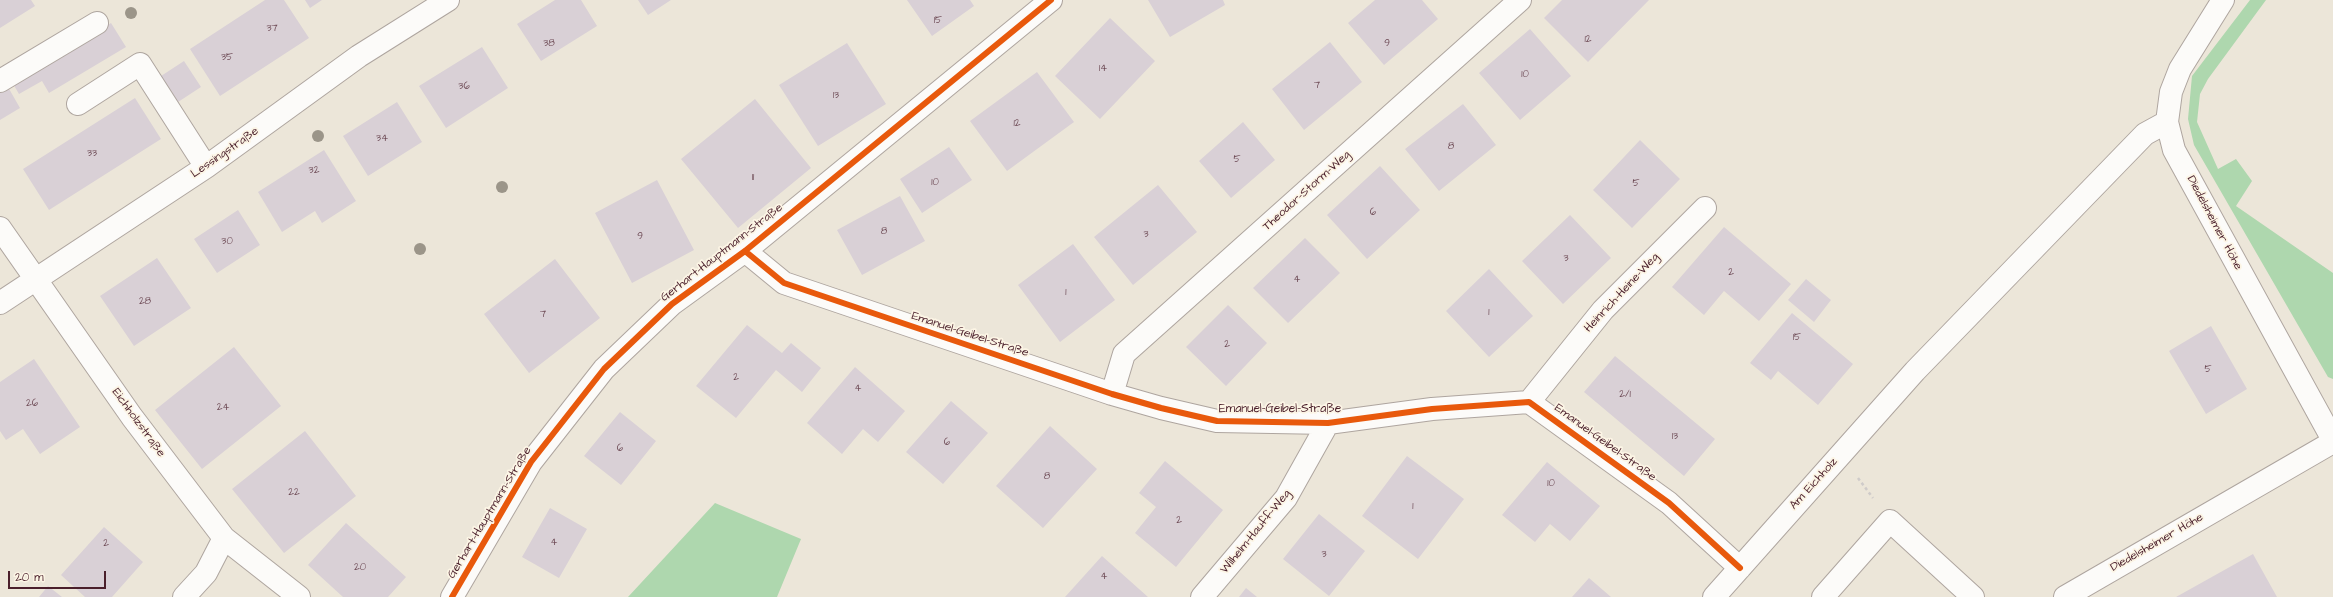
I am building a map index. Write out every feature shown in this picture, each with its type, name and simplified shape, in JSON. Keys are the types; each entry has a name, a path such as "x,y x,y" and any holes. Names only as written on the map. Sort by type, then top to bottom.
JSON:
{"street":[{"name":"Lessingstraße","path":"0,303 206,167 359,56 448,0"},
{"name":"Gerhart-Hauptmann-Straße","path":"452,597 530,462 604,369 672,304 745,251 1051,0"},
{"name":"Theodor-Storm-Weg","path":"1112,394 1124,354 1520,0"},
{"name":"Diedelsheimer Höhe","path":"2065,597 2333,441 2174,150 2167,122 2171,92 2180,69 2223,0"},
{"path":"0,81 97,23"},
{"path":"78,104 140,64 206,167"},
{"name":"Am Eichholz","path":"1714,597 1915,371 2145,134 2167,122"},
{"name":"Heinrich-Heine-Weg","path":"1529,402 1603,310 1705,208"},
{"name":"Eichholzstraße","path":"0,228 132,417 224,538 299,597"},
{"name":"Emanuel-Geibel-Straße","path":"745,251 784,283 1112,394 1161,408 1217,421 1328,422 1432,409 1529,402 1669,503 1740,568"},
{"name":"Wilhelm-Hauff-Weg","path":"1202,597 1286,498 1328,422"},
{"path":"1823,597 1890,521 1973,597"},
{"path":"184,597 206,573 224,538"}],"green space":[{"path":"2250,0 2266,0 2208,79 2200,94 2197,122 2218,169 2236,159 2252,181 2236,206 2333,273 2333,379 2328,377 2194,145 2188,119 2192,76"},
{"path":"715,503 801,539 777,597 628,597"}],"building":[{"path":"0,0 31,0 35,6 0,28"},
{"path":"265,0 284,0 309,38 220,96 190,49"},
{"path":"305,0 322,0 310,8"},
{"path":"555,0 581,0 597,26 541,61 517,24"},
{"path":"638,0 671,0 648,15"},
{"path":"907,0 970,0 974,6 932,36"},
{"path":"1148,0 1223,0 1225,5 1170,37"},
{"path":"1375,0 1422,0 1438,19 1384,65 1348,23"},
{"path":"1562,0 1649,0 1588,62 1544,18"},
{"path":"1110,18 1155,61 1100,119 1055,76"},
{"path":"111,23 126,47 49,93 42,81 19,94 12,82"},
{"path":"1530,29 1571,76 1520,120 1479,73"},
{"path":"1330,42 1362,82 1304,130 1272,89"},
{"path":"847,43 886,104 818,146 779,85"},
{"path":"482,47 508,88 446,128 419,86"},
{"path":"184,61 201,87 175,104 158,78"},
{"path":"1037,72 1074,122 1007,171 970,121"},
{"path":"8,87 20,108 0,120 0,91"},
{"path":"135,98 161,139 49,210 23,169"},
{"path":"755,99 811,168 738,228 681,159"},
{"path":"397,102 422,142 368,176 343,136"},
{"path":"1463,104 1496,145 1439,191 1405,149"},
{"path":"1243,122 1275,160 1231,198 1199,161"},
{"path":"1640,140 1680,179 1632,228 1593,190"},
{"path":"949,147 972,180 922,213 900,179"},
{"path":"324,150 356,201 322,223 315,211 282,232 258,192"},
{"path":"1380,166 1420,210 1367,259 1327,215"},
{"path":"657,180 694,250 632,283 595,213"},
{"path":"1158,185 1197,232 1133,285 1094,237"},
{"path":"900,196 925,241 862,275 837,230"},
{"path":"238,210 260,245 217,273 194,239"},
{"path":"1570,215 1611,258 1563,304 1522,261"},
{"path":"1724,227 1791,284 1759,321 1724,291 1704,315 1672,287"},
{"path":"1305,238 1340,273 1288,323 1253,288"},
{"path":"1073,244 1115,300 1060,342 1018,285"},
{"path":"157,258 191,308 134,346 100,296"},
{"path":"555,259 600,318 529,373 484,314"},
{"path":"1489,269 1533,316 1489,357 1446,311"},
{"path":"1806,279 1831,300 1814,322 1788,300"},
{"path":"1228,305 1267,343 1226,386 1186,347"},
{"path":"1792,313 1853,364 1818,405 1778,371 1771,380 1750,363"},
{"path":"747,325 782,353 791,343 821,368 802,392 776,370 736,418 696,386"},
{"path":"2211,326 2247,389 2206,414 2169,351"},
{"path":"234,347 281,406 202,469 155,410"},
{"path":"1615,356 1715,439 1684,476 1584,392"},
{"path":"34,359 80,427 40,454 23,429 6,440 0,431 0,382"},
{"path":"855,367 905,411 878,442 863,429 842,454 807,423"},
{"path":"951,401 988,433 943,484 906,452"},
{"path":"620,412 656,441 621,485 584,456"},
{"path":"1050,426 1097,469 1043,528 996,486"},
{"path":"305,431 356,496 284,553 232,489"},
{"path":"1407,456 1464,499 1418,559 1362,516"},
{"path":"1165,461 1223,510 1176,567 1135,533 1156,507 1139,493"},
{"path":"1547,462 1600,506 1570,541 1550,524 1535,542 1502,515"},
{"path":"550,508 587,529 559,578 522,557"},
{"path":"1319,514 1365,551 1329,596 1283,559"},
{"path":"346,523 406,577 388,597 343,597 308,565"},
{"path":"104,527 143,562 112,597 85,597 61,575"},
{"path":"2253,554 2277,597 2176,597"},
{"path":"1102,556 1148,597 1065,597"},
{"path":"1589,578 1611,597 1572,597"},
{"path":"48,586 62,597 39,597"},
{"path":"1246,588 1257,597 1239,597"}],"cycle path":[{"path":"452,597 531,462 604,369 672,304 745,251 1051,0"},
{"path":"745,251 784,283 1112,394 1161,408 1217,421 1328,423 1432,409 1529,402 1669,503 1740,568"}]}
